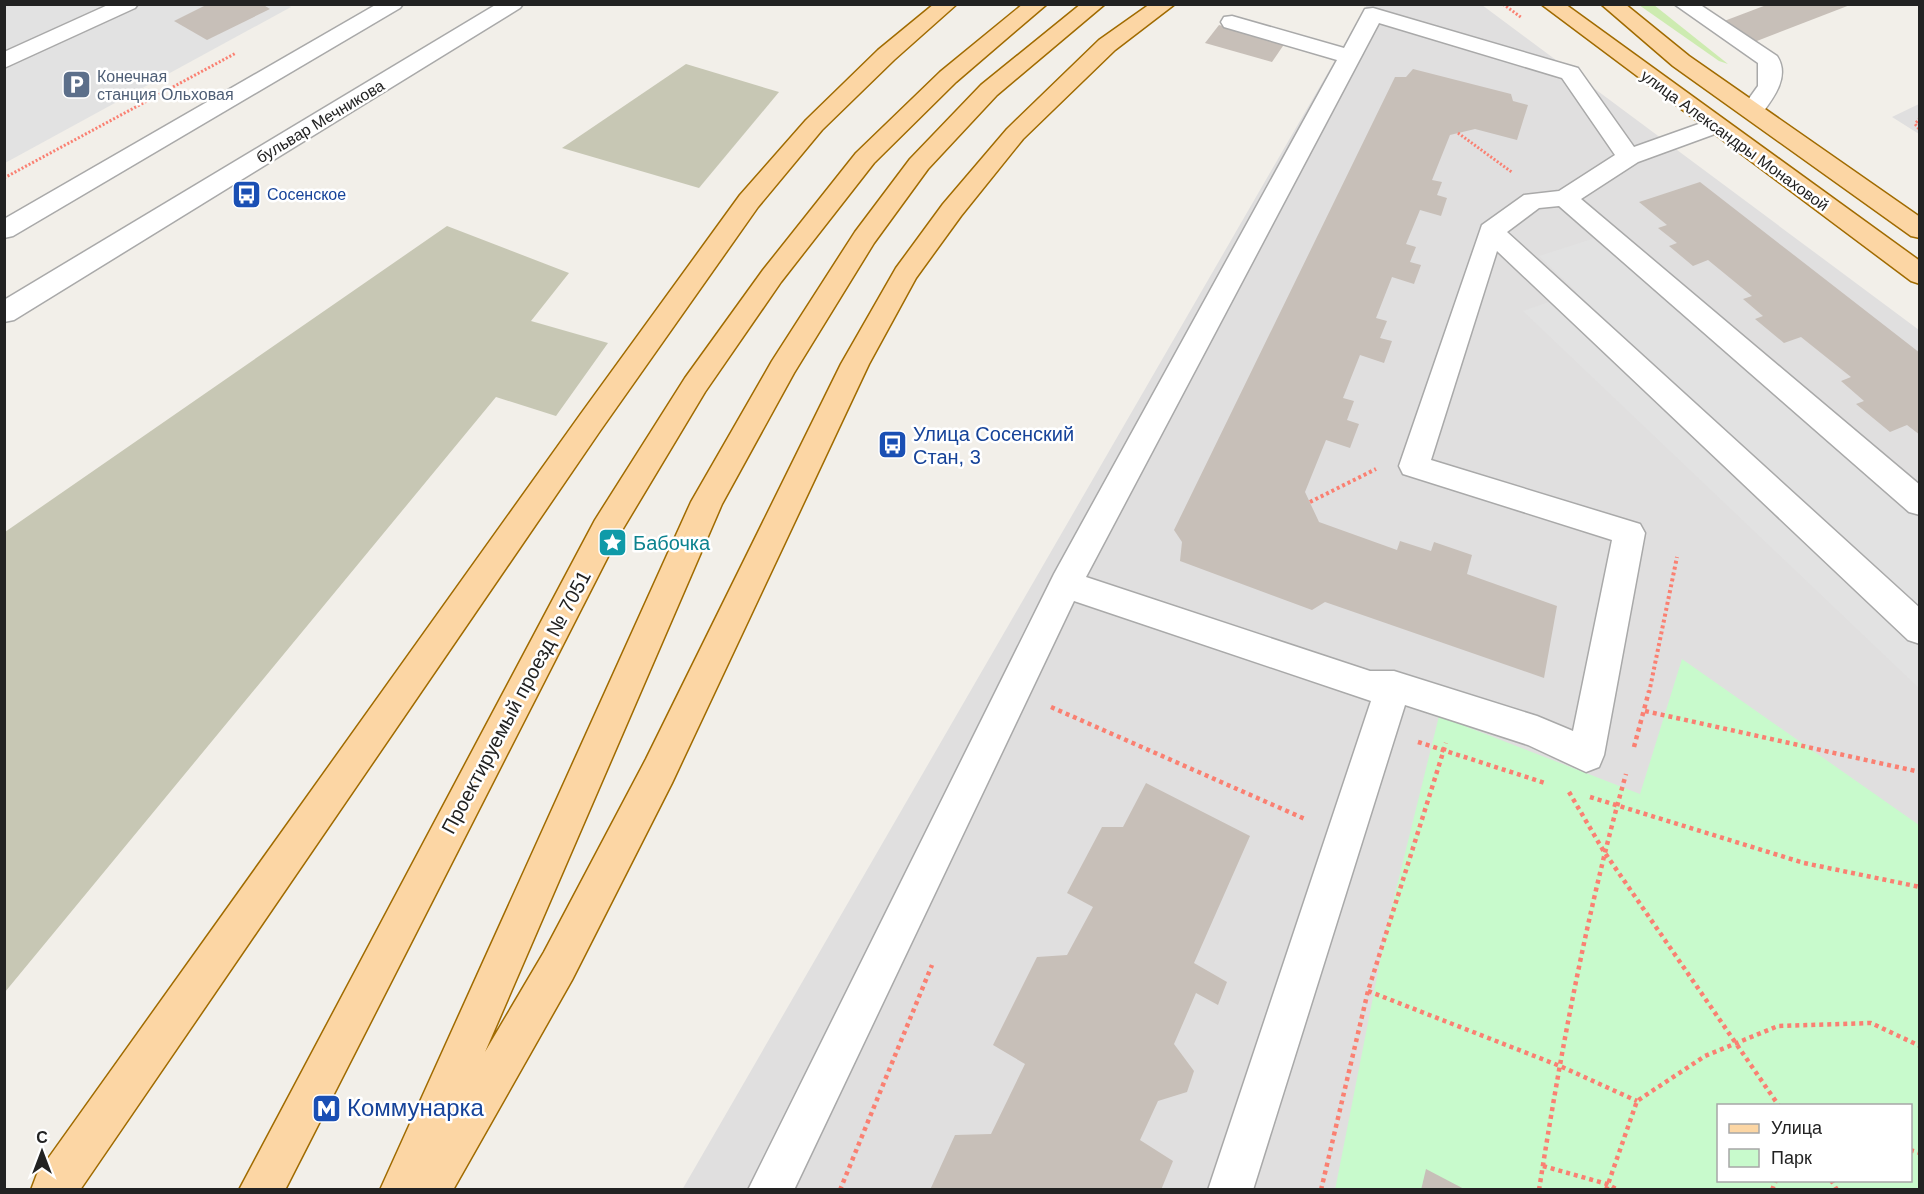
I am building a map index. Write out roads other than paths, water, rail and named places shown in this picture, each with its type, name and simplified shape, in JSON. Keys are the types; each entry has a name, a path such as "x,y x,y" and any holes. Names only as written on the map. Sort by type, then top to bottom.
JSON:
{"main road":[{"path":"53,1190 576,443 749,201 814,125 886,55 947,4"},
{"path":"428,1190 558,966 659,771 855,364 906,274 952,210 1015,134 1107,45 1166,4"},
{"name":"улица Александры Монаховой","path":"1551,4 1920,275"},
{"name":"улица Александры Монаховой","path":"1611,4 1681,61 1920,230"},
{"name":"Проектируемый проезд № 7051","path":"261,1190 606,529 695,385 772,276 865,158 948,77 1035,6"},
{"path":"402,1190 707,502 782,368 864,238 919,164 989,90 1083,14"}],"street":[{"path":"4,61 128,4"},
{"path":"4,230 393,4"},
{"name":"бульвар Мечникова","path":"4,313 513,4"},
{"path":"1684,4 1769,61 1768,86 1752,111"},
{"path":"770,1190 1066,584 1373,14 1570,73 1629,157"},
{"path":"1232,22 1349,56"},
{"path":"1066,584 1370,686 1394,686 1537,732 1586,755 1629,533 1414,466 1491,231 1533,201 1565,198 1629,157 1715,126"},
{"path":"1565,198 1920,503"},
{"path":"1491,231 1920,630"},
{"path":"1230,1190 1394,686"}],"place":[{"name":"Конечная станция Ольховая","path":"76,85"},
{"name":"Сосенское","path":"246,194"},
{"name":"Улица Сосенский Стан, 3","path":"892,445"},
{"name":"Бабочка","path":"612,543"},
{"name":"Коммунарка","path":"326,1108"}]}
